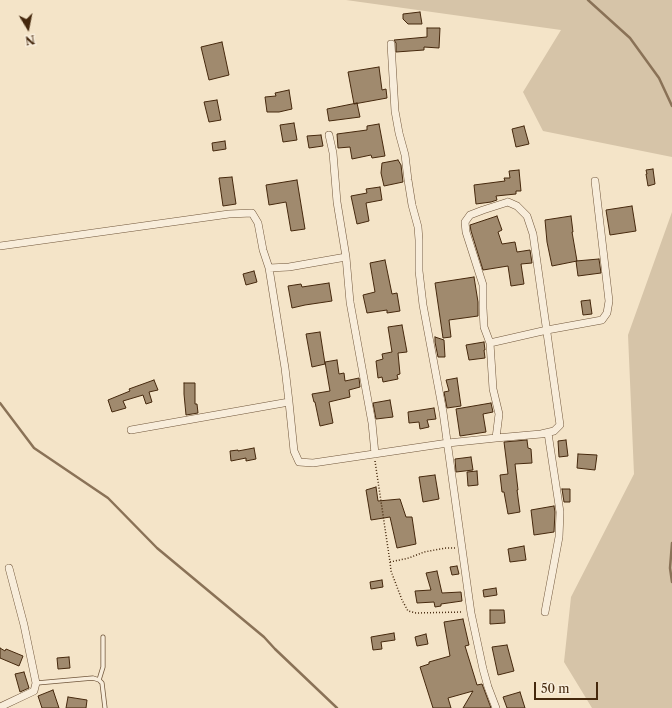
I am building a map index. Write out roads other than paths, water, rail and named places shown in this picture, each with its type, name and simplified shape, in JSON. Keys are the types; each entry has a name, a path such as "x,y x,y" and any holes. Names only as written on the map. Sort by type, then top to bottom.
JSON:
{"street":[{"path":"391,44 395,112 405,155 410,192 418,227 419,272 423,305 448,443 471,613 483,669 496,708"},
{"path":"329,135 333,153 337,202 346,257 350,302 372,423 375,454"},
{"path":"490,343 546,330 602,320 607,312 609,301 594,180"},
{"path":"0,246 229,214 252,213 258,223 263,250 269,268 285,368 294,451 299,462 313,463 448,443 541,434 554,431 560,425 533,234 527,216 517,206 508,202 470,215 465,222 466,232 483,285 484,327 490,343 493,389 499,414 496,438"},
{"path":"269,268 289,267 346,257"},
{"path":"131,430 289,402"},
{"path":"545,612 559,537 560,512 548,432"},
{"path":"0,707 34,692 36,683 24,625 9,568"}],"lane":[{"path":"99,680 103,667 102,637"},
{"path":"36,683 93,678 99,680 102,683 105,708"}],"waterway":[{"path":"588,0 630,38 659,78 672,106"},
{"path":"0,403 34,448 108,498 157,548 264,637 337,708"},
{"path":"672,543 670,568 672,582"}]}
